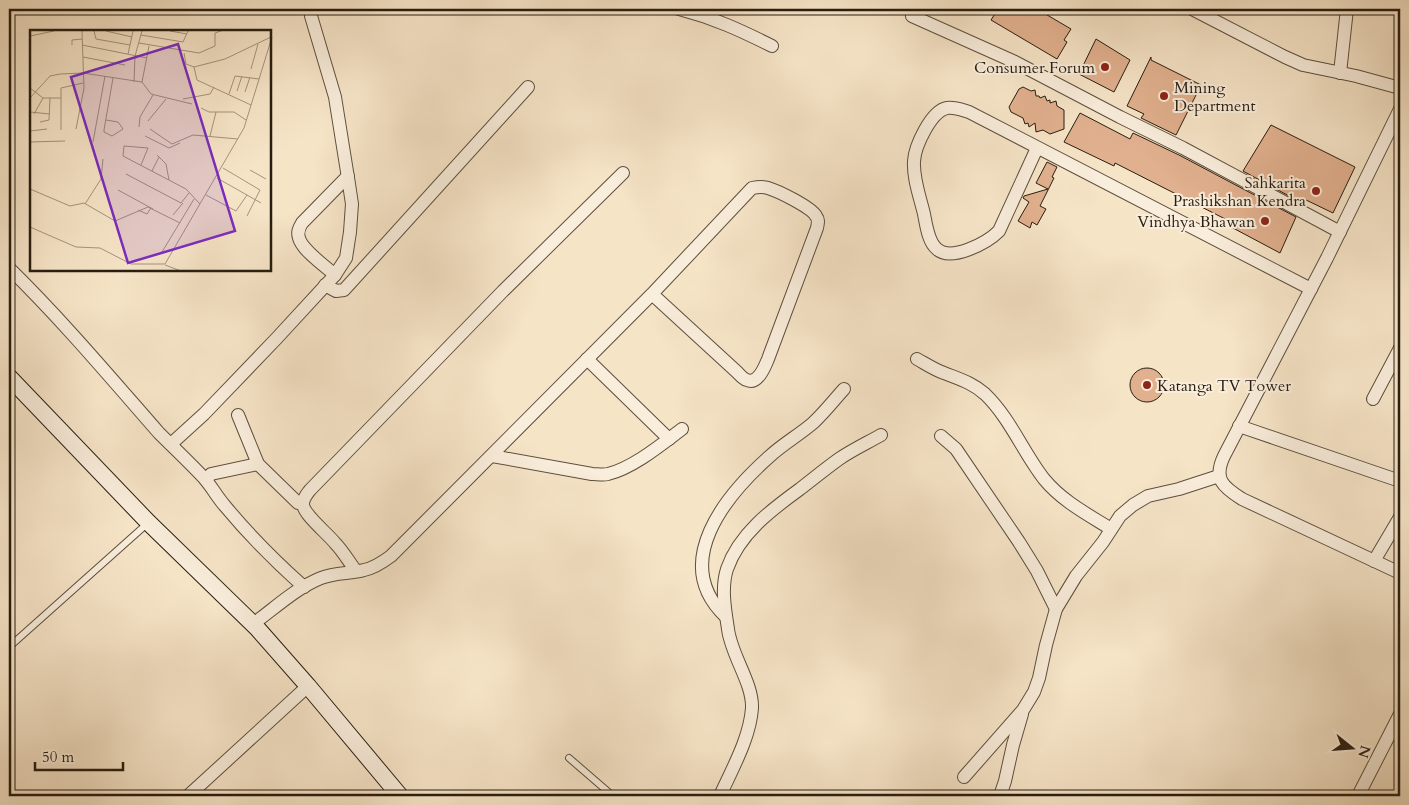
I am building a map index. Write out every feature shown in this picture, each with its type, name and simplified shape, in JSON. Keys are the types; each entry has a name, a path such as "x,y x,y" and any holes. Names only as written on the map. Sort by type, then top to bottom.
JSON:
{"street":[{"path":"171,444 204,414 276,339 325,285 346,258 352,204 335,97 311,16 311,9"},
{"path":"680,9 734,27 772,46"},
{"path":"1192,9 1285,58 1400,88"},
{"path":"1340,72 1347,9"},
{"path":"912,16 1015,62 1340,232"},
{"path":"325,285 336,291 344,290 528,87"},
{"path":"1037,148 999,231 980,244 957,253 948,254 936,249 932,244 914,175 914,160 919,143 931,121 945,108 956,108 969,112 1311,289"},
{"path":"1400,109 1340,232 1239,426 1220,465 1219,476 1230,491 1242,500 1400,573"},
{"path":"356,571 336,544 306,511 303,506 305,496 503,291 623,172"},
{"path":"334,274 305,248 299,240 298,232 302,223 348,176"},
{"path":"253,624 304,587 323,578 343,572 363,571 391,556 652,294 752,188 767,188 782,193 816,215 818,220 817,228 768,359 762,371 751,381 746,380 652,294"},
{"path":"9,268 42,300 171,444 206,480 241,525 274,560 304,587"},
{"path":"1373,399 1400,348"},
{"path":"587,359 669,439"},
{"path":"917,359 943,373 961,379 984,393 997,407 1044,478 1054,489 1072,504 1111,529"},
{"path":"9,377 148,522 253,624 308,686 400,796"},
{"path":"726,617 710,597 704,582 702,560 704,546 712,525 738,488 771,455 815,421 844,389"},
{"path":"238,415 258,464 298,503"},
{"path":"1239,426 1400,481"},
{"path":"492,456 592,474 606,474 621,469 656,449 682,429"},
{"path":"720,796 751,720 752,705 749,691 735,657 726,617 724,588 727,570 734,552 742,540 773,508 839,459 882,435"},
{"path":"941,436 956,449 1018,542 1037,571 1056,609"},
{"path":"206,480 211,474 258,464"},
{"path":"964,777 1023,710 1034,692 1056,609 1076,576 1103,542 1120,516 1148,496 1219,476"},
{"path":"1374,561 1400,517"},
{"path":"188,796 308,686"},
{"path":"1000,796 1023,710"},
{"path":"1358,796 1400,714"}],"lane":[{"path":"9,647 148,522"},
{"path":"569,758 613,796"}],"building":[{"path":"998,9 1037,9 1071,29 1064,40 1067,42 1057,59 991,20"},
{"name":"Consumer Forum","path":"1096,39 1130,60 1114,92 1079,74"},
{"name":"Mining Department","path":"1151,57 1151,60 1201,85 1176,135 1141,118 1144,114 1127,106"},
{"path":"1023,87 1031,91 1035,90 1036,96 1040,98 1045,96 1047,101 1050,100 1050,103 1056,101 1057,106 1064,110 1064,129 1050,134 1043,130 1036,132 1035,123 1029,127 1028,123 1025,124 1023,118 1011,112 1009,107 1019,89"},
{"path":"1080,113 1130,139 1133,133 1179,155 1296,217 1280,253 1233,228 1235,224 1115,163 1114,166 1064,142"},
{"name":"Sahkarita Prashikshan Kendra","path":"1271,125 1355,167 1333,213 1304,199 1302,203 1243,171"},
{"path":"1047,162 1057,167 1052,177 1054,178 1040,206 1046,209 1037,225 1032,222 1030,228 1018,221 1029,202 1023,198 1024,196 1048,189 1036,183"},
{"name":"Katanga TV Tower","path":"1147,368 1154,369 1159,373 1163,378 1163,392 1159,397 1154,401 1147,402 1140,401 1135,397 1131,392 1130,385 1131,378 1135,373 1140,369"}],"place":[{"name":"Consumer Forum","path":"1105,67"},
{"name":"Mining Department","path":"1164,96"},
{"name":"Sahkarita Prashikshan Kendra","path":"1316,191"},
{"name":"Vindhya Bhawan","path":"1265,221"},
{"name":"Katanga TV Tower","path":"1147,385"}]}
